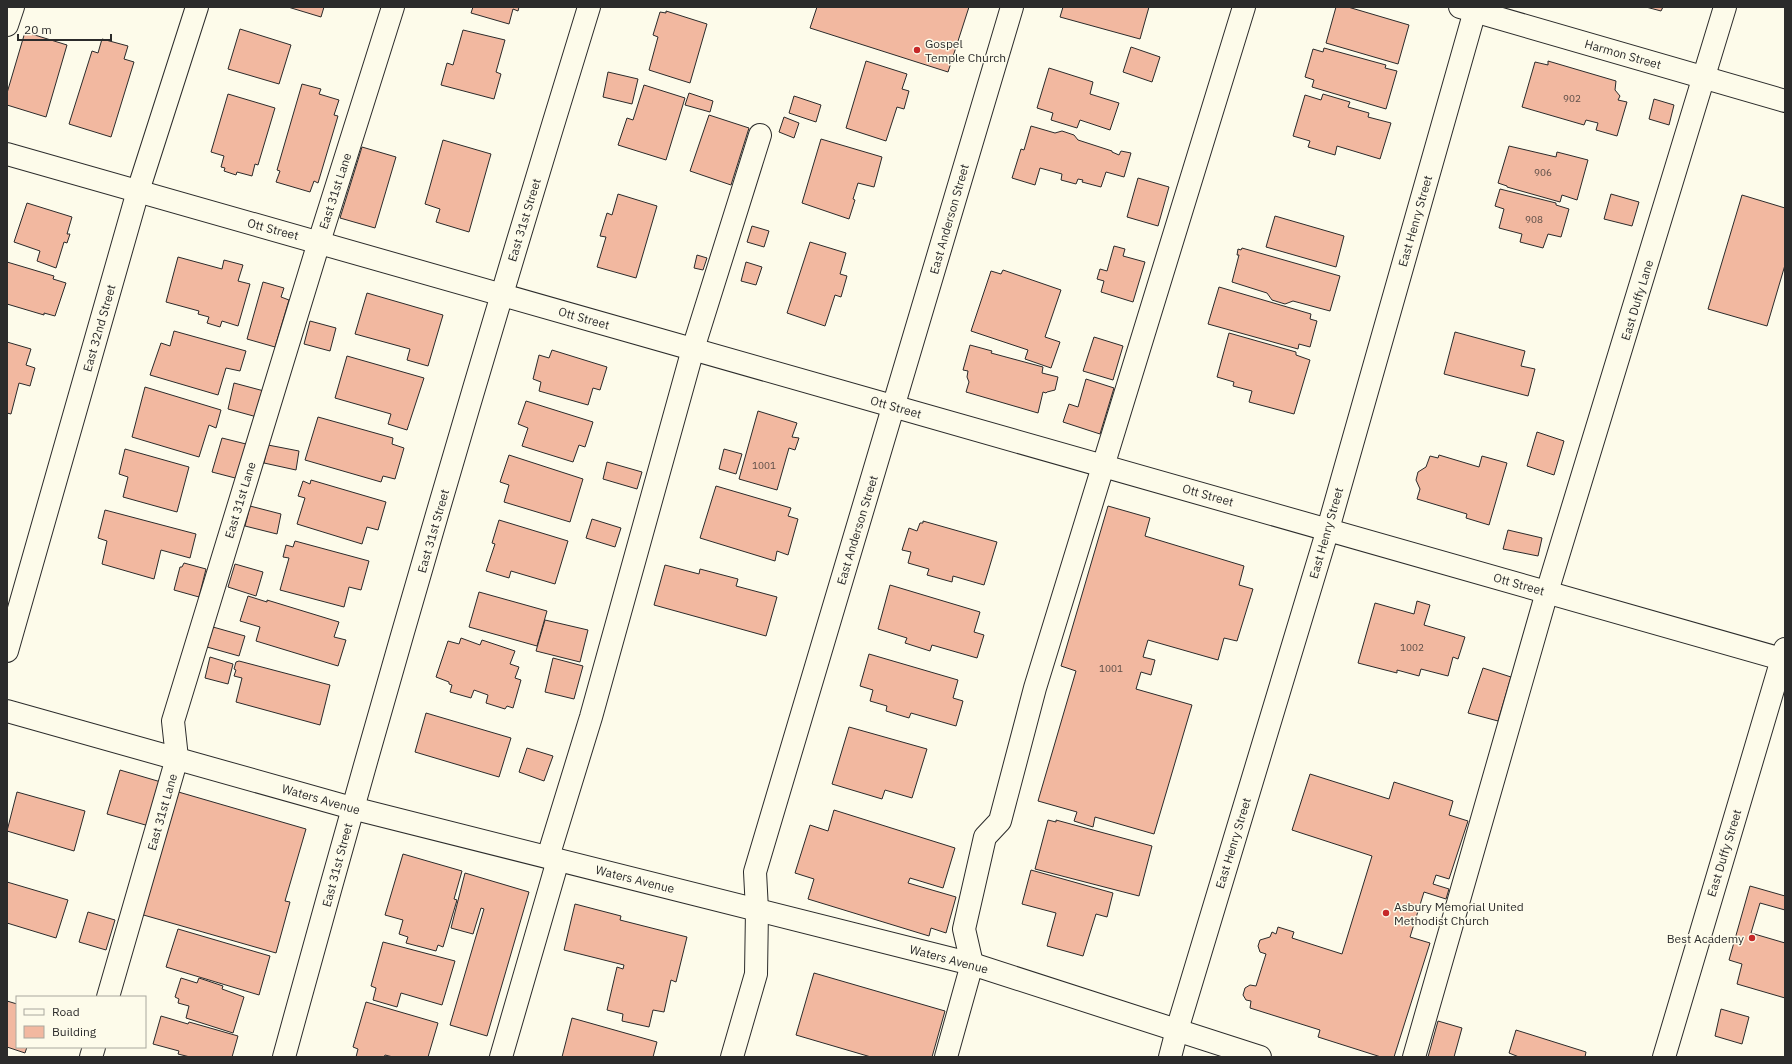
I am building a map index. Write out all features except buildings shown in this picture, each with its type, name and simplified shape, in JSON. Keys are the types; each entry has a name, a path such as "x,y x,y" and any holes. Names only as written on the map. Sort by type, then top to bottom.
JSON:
{"street":[{"path":"7,25 13,7"},
{"name":"East 32nd Street","path":"7,651 138,191 197,7"},
{"name":"East 31st Lane","path":"108,996 177,758 172,721 319,242 393,7"},
{"name":"East 31st Street","path":"284,1057 352,808 501,295 589,7"},
{"name":"East Anderson Street","path":"732,1057 756,974 757,910 755,872 1012,7"},
{"path":"946,1057 972,964 964,929 985,837 1000,821 1035,688 1244,7"},
{"name":"East Duffy Lane","path":"1414,1057 1547,592 1725,7"},
{"name":"Harmon Street","path":"1470,8 1785,101"},
{"name":"East Henry Street","path":"1170,1057 1328,529 1470,8"},
{"path":"501,1057 591,717 693,349 760,135"},
{"name":"Ott Street","path":"7,154 1547,592 1784,656"},
{"name":"East Duffy Street","path":"1664,1057 1784,656"},
{"name":"Waters Avenue","path":"7,711 352,808 972,964 1260,1057"}],"place":[{"name":"Gospel Temple Church","path":"917,50"},
{"name":"Asbury Memorial United Methodist Church","path":"1386,913"},
{"name":"Best Academy","path":"1752,938"}]}
